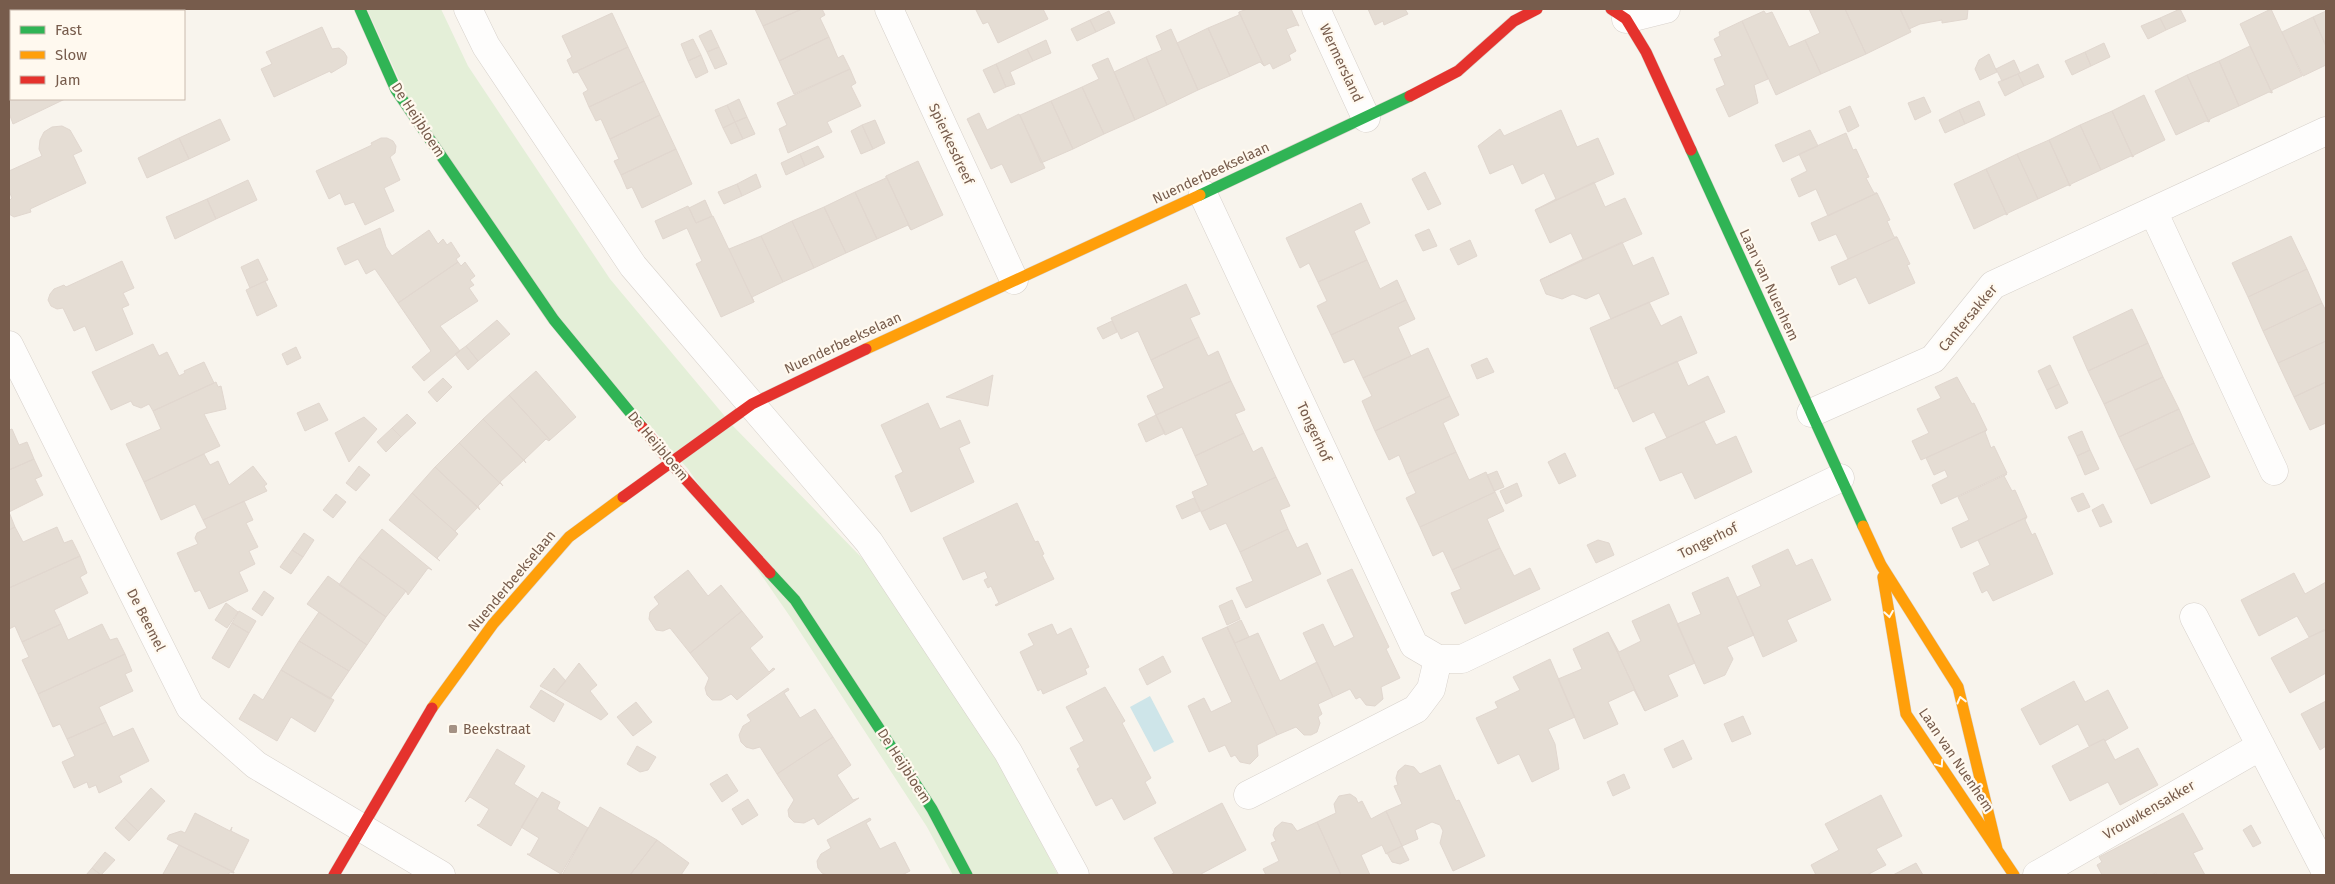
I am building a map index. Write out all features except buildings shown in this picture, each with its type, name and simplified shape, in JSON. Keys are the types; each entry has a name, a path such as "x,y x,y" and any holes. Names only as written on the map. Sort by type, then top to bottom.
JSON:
{"street":[{"name":"De Heijbloem","path":"360,9 396,90 554,320 670,462 795,600 932,809 966,875"},
{"path":"468,9 486,46 634,266 869,542 1008,752 1075,875"},
{"name":"Spierkesdreef","path":"889,9 1014,280"},
{"name":"Wermersland","path":"1316,9 1366,118"},
{"name":"Nuenderbeekselaan","path":"334,875 426,717 493,624 569,537 670,462 752,404 1014,280 1366,118 1458,71 1514,21 1537,9"},
{"path":"1618,14 1666,9"},
{"name":"Laan van Nuenhem","path":"1618,14 1646,52 1881,566 1958,687 1997,849"},
{"name":"Cantersakker","path":"1811,413 1933,359 1994,284 2326,131"},
{"name":"Tongerhof","path":"1203,194 1414,645 1438,659 1462,659 1840,478"},
{"path":"2153,210 2274,471"},
{"name":"De Beemel","path":"9,345 190,707 256,765 441,875"},
{"name":"Laan van Nuenhem","path":"1881,566 1906,714 2014,875"},
{"path":"2194,618 2326,872"},
{"path":"1248,795 1416,709 1431,689 1438,659"},
{"name":"Vrouwkensakker","path":"2037,875 2261,746"}],"green space":[{"path":"367,9 441,9 468,66 610,279 733,426 865,561 1004,770 1058,875 953,875 927,827 791,618 688,469 560,323 407,97"}],"water":[{"path":"1150,696 1174,742 1154,752 1130,707"}],"traffic: fast":[{"path":"360,9 396,90 554,320 642,427"},
{"path":"1200,195 1410,96"},
{"path":"1691,150 1863,526"},
{"path":"770,573 795,600 932,809 967,875"}],"traffic: slow":[{"path":"866,349 1200,195"},
{"path":"432,708 493,624 569,537 623,497"},
{"path":"1863,526 1881,565 1958,687 1997,849"},
{"path":"1883,577 1906,714 2014,875"}],"traffic: jam":[{"path":"1410,96 1458,71 1514,21 1537,9"},
{"path":"1611,9 1626,19 1646,52 1691,150"},
{"path":"623,497 752,404 866,349"},
{"path":"642,427 670,462 770,573"},
{"path":"334,875 432,708"}],"place":[{"name":"Beekstraat","path":"453,729"}]}
